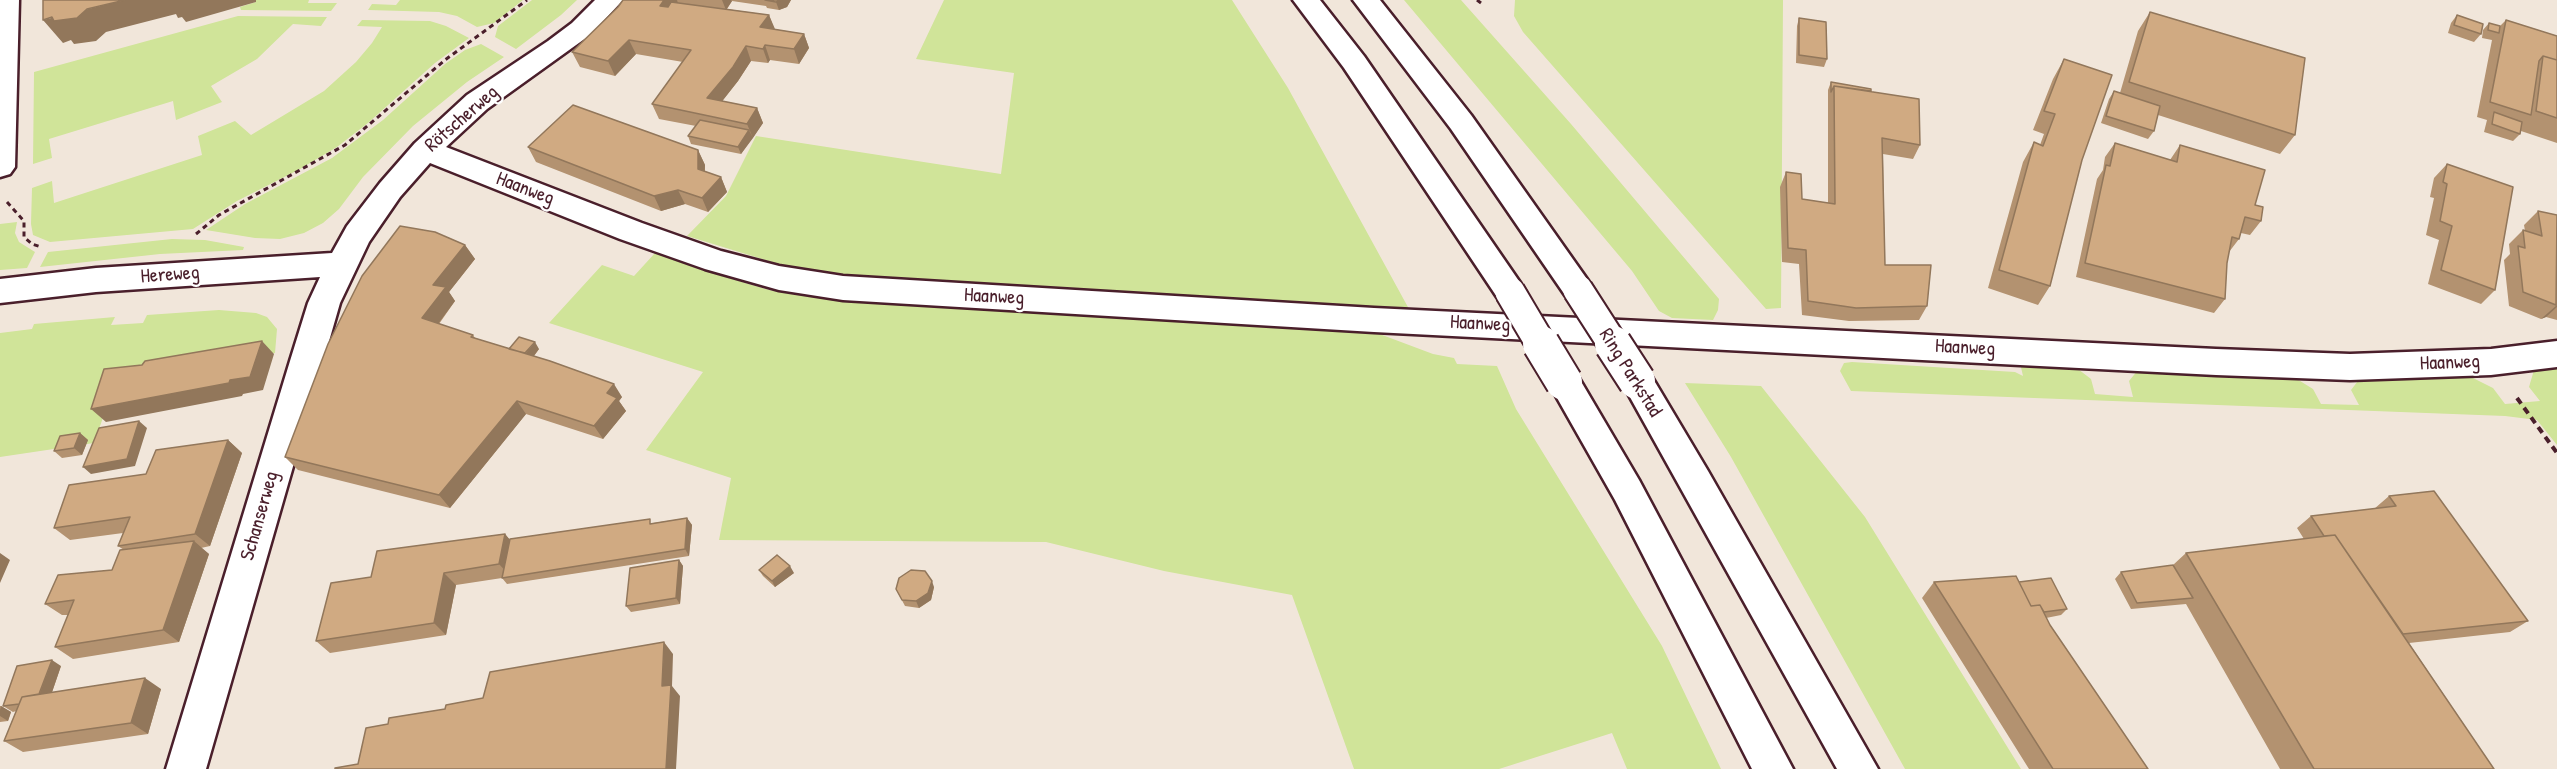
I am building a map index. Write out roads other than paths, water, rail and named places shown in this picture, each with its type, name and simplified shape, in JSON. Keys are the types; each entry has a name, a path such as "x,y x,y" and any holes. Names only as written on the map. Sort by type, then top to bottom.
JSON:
{"main road":[{"path":"0,167 6,0"},
{"name":"Rötscherweg","path":"341,264 358,234 390,190 425,150 477,102 581,29 610,0"},
{"path":"1306,0 1361,72 1510,292 1627,490 1773,769"},
{"name":"Ring Parkstad","path":"1366,0 1461,122 1578,290 1637,381 1767,604 1858,769"},
{"name":"Haanweg","path":"425,150 631,231 716,261 779,278 843,288 1363,319 1948,346 2216,362 2350,367 2491,362 2557,354"},
{"name":"Hereweg","path":"0,291 96,280 341,264"},
{"name":"Schanserweg","path":"186,769 306,361 324,303 341,264"}]}
